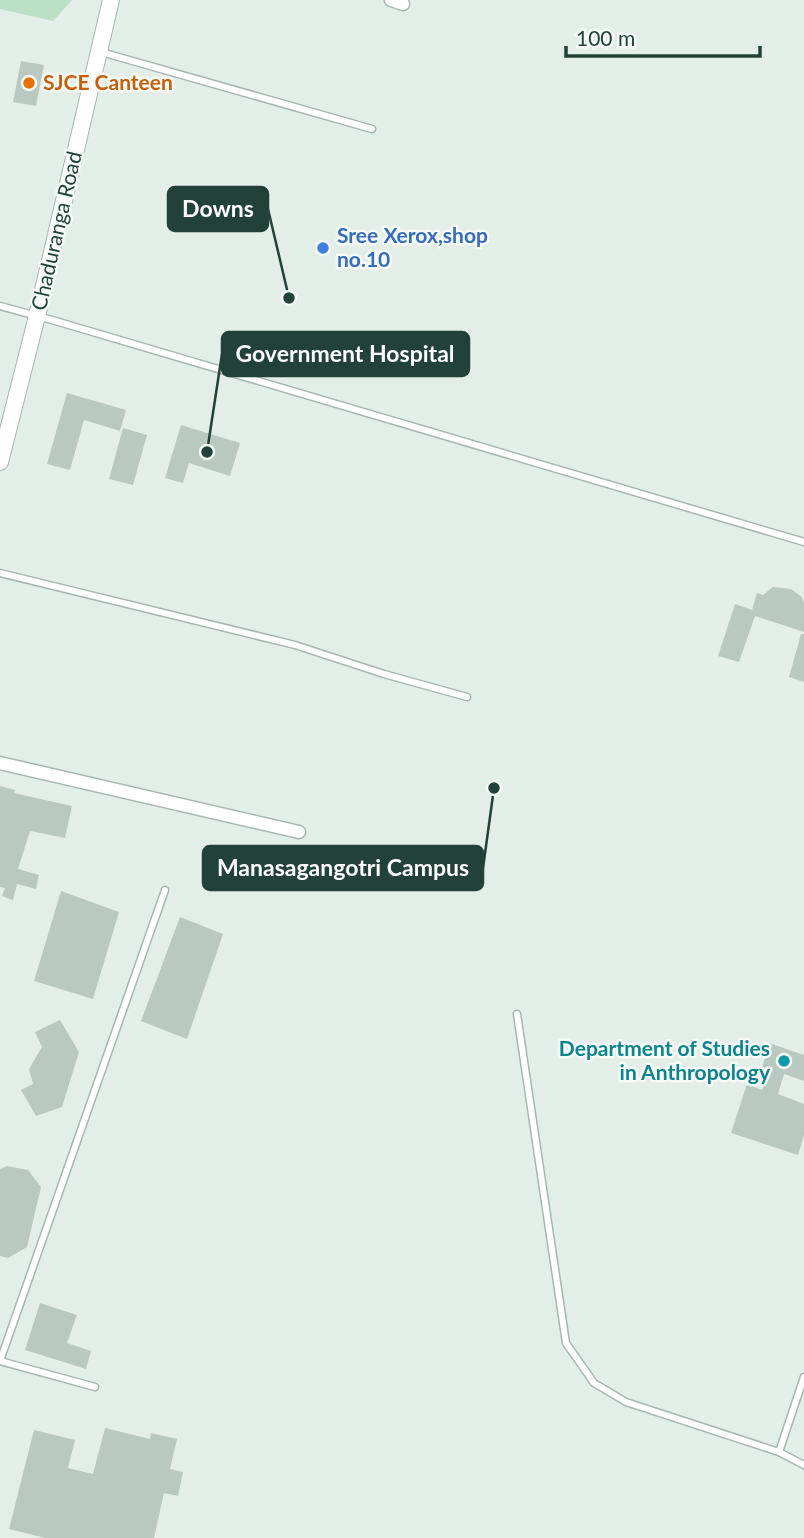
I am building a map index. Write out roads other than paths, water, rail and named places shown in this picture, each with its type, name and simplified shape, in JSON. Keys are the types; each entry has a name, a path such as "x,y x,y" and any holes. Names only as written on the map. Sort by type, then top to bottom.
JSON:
{"street":[{"name":"Chaduranga Road","path":"0,462 111,0"},
{"path":"0,763 299,832"}],"lane":[{"path":"100,52 372,129"},
{"path":"0,306 804,542"},
{"path":"0,573 295,645 467,697"},
{"path":"95,1387 0,1361 165,890"},
{"path":"517,1014 566,1343 594,1383 626,1402 779,1452 804,1465"},
{"path":"779,1452 804,1377"}],"place":[{"name":"SJCE Canteen","path":"29,83"},
{"name":"Sree Xerox,shop no.10","path":"323,248"},
{"name":"Downs","path":"289,298"},
{"name":"Government Hospital","path":"207,452"},
{"name":"Manasagangotri Campus","path":"494,788"},
{"name":"Department of Studies in Anthropology","path":"784,1061"}]}
